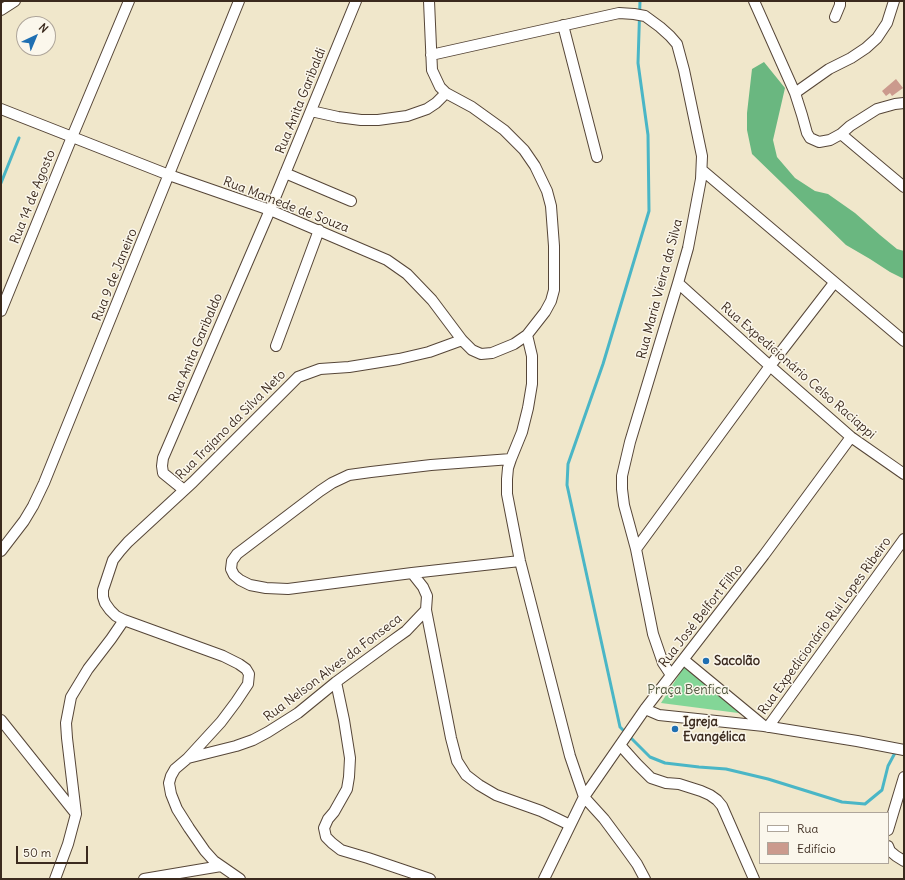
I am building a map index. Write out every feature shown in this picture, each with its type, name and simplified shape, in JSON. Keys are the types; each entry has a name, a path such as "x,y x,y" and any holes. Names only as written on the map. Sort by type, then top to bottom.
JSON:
{"street":[{"path":"1,10 15,1"},
{"name":"Rua 14 de Agosto","path":"1,311 129,1"},
{"name":"Rua 9 de Janeiro","path":"1,551 24,521 44,483 239,1"},
{"name":"Rua Anita Garibaldi","path":"270,210 356,1"},
{"path":"311,111 338,117 361,120 378,120 407,116 427,109 436,103 446,93 440,86 432,70 429,1"},
{"path":"754,1 795,94 807,133 810,138 819,142 830,140 877,109 904,103"},
{"path":"835,17 840,1"},
{"path":"795,94 829,69 851,58 866,48 877,38 887,23 894,1"},
{"name":"Rua Maria Vieira da Silva","path":"431,55 619,13 645,16 670,36 676,44 684,70 702,156 702,170 688,248 625,459 622,476 624,505 636,549 653,634 663,663 672,675"},
{"path":"563,26 597,157"},
{"name":"Rua Mamede de Souza","path":"1,109 169,175 270,210 387,260 407,274 432,300 462,340 472,350 481,354 492,353 514,344 527,335 545,312 550,301 554,290 554,246 551,206 548,191 535,166 524,150 504,130 472,107 446,93"},
{"path":"841,134 904,187"},
{"path":"702,170 904,341"},
{"path":"285,173 351,201"},
{"name":"Rua Anita Garibaldo","path":"184,490 163,472 163,458 270,210"},
{"path":"276,346 319,230"},
{"path":"636,549 770,366 834,282"},
{"name":"Rua Expedicionário Celso Raciappi","path":"678,283 851,437 904,474"},
{"path":"527,335 532,356 532,384 522,432 508,468 507,479 507,494 520,561 570,756 584,797 604,819 637,864 645,879"},
{"name":"Rua Trajano da Silva Neto","path":"124,620 116,616 110,610 103,598 103,590 113,560 137,533 184,490 298,377 320,369 349,367 407,357 429,352 462,340"},
{"name":"Rua José Belfort Filho","path":"544,879 584,797 645,709 764,555 851,437"},
{"path":"511,459 430,465 349,476 332,483 320,491 237,554 232,561 230,569 240,580 250,585 266,588 288,589 520,561"},
{"name":"Rua Expedicionário Rui Lopes Ribeiro","path":"766,727 904,539"},
{"path":"412,573 423,586 427,596 426,610 451,738 457,761 466,776 479,786 496,795 541,810 570,825"},
{"name":"Rua Nelson Alves da Fonseca","path":"188,758 236,746 253,740 268,732 298,713 336,682 406,631 426,610"},
{"path":"55,879 68,844 76,814 66,723 71,697 88,669 112,639 124,620"},
{"name":"Rua Nelson Alves da Fonseca","path":"124,620 223,656 246,669 249,674 248,684 236,702 221,722 188,758 175,769 169,783 171,794 177,809 205,850 214,861 240,879"},
{"path":"684,660 766,727"},
{"path":"336,682 350,758 350,777 347,789 324,828 326,837 341,850 430,879"},
{"path":"645,709 659,715 766,727 858,741 904,750"},
{"path":"1,720 76,814"},
{"path":"620,745 651,778 666,783 679,784 701,791 710,794 717,800 722,806 754,879"},
{"path":"889,827 904,777"},
{"path":"889,848 896,856 904,861"},
{"path":"144,879 221,866"}],"green space":[{"path":"764,62 785,88 773,140 777,157 795,178 815,191 828,194 855,213 897,249 904,251 904,279 846,245 752,154 747,130 747,113 752,69"},
{"name":"Praça Benfica","path":"684,667 746,714 661,703"}],"building":[{"path":"896,79 903,88 892,96 890,93 886,96 882,91"}],"waterway":[{"path":"640,1 638,63 648,135 649,211 603,364 568,464 567,485 620,727 650,757 665,763 726,769 768,779 842,802 865,804 882,790 888,766 896,751"},
{"path":"1,183 19,138"}],"place":[{"name":"Sacolão","path":"706,661"},
{"name":"Igreja Evangélica","path":"675,729"}]}
